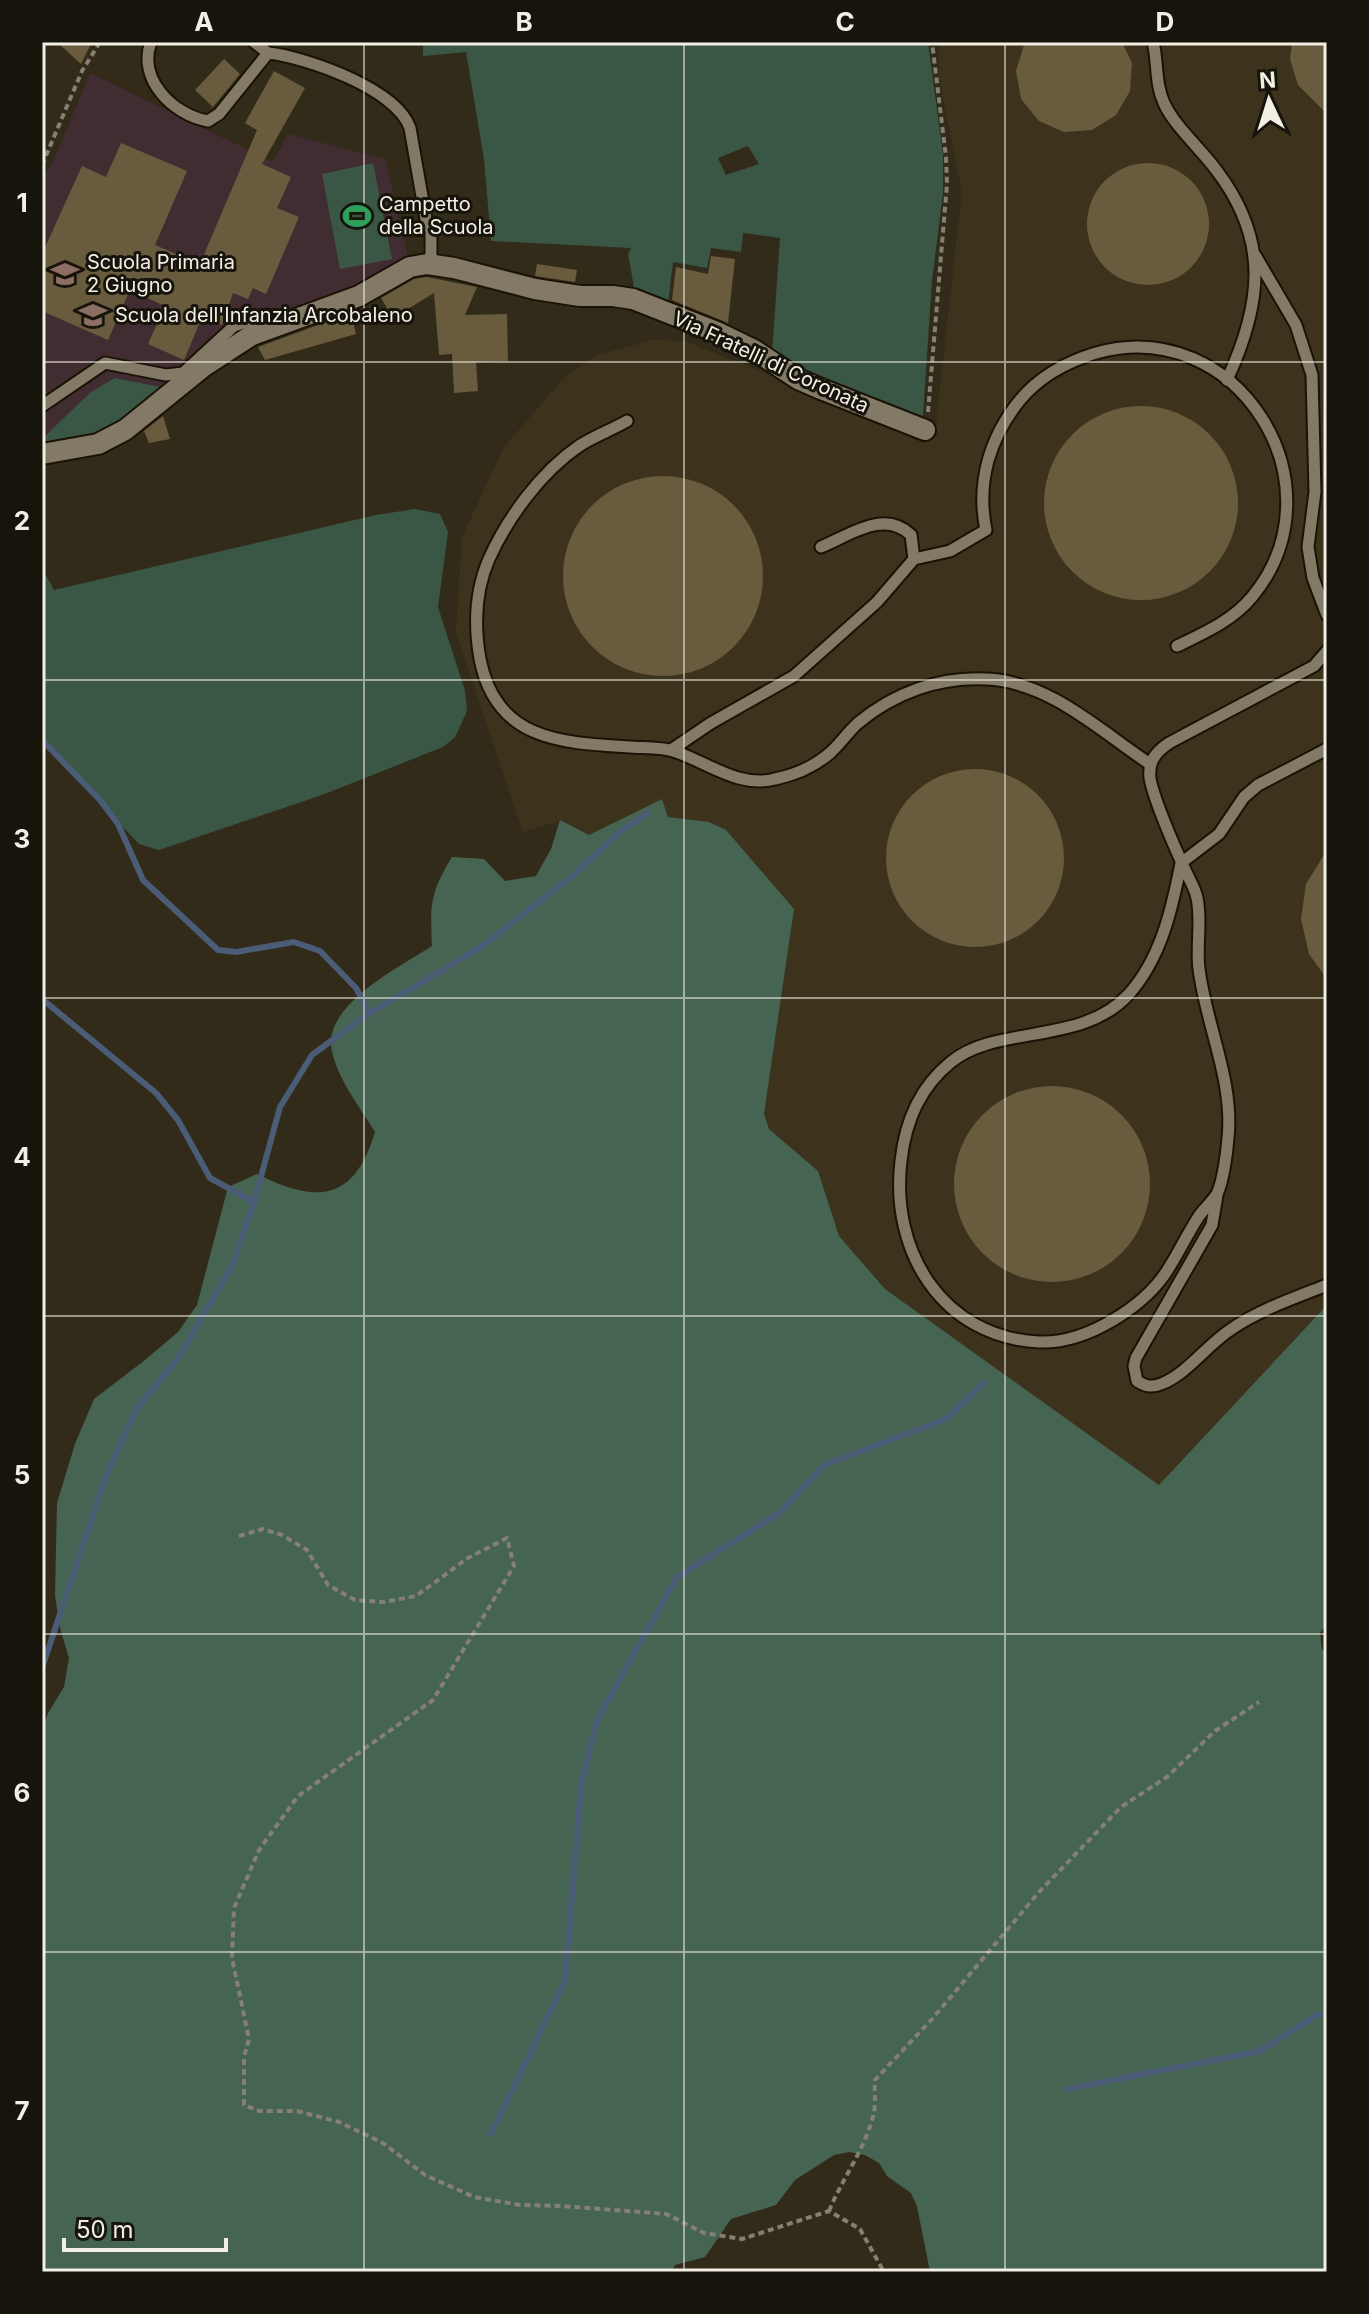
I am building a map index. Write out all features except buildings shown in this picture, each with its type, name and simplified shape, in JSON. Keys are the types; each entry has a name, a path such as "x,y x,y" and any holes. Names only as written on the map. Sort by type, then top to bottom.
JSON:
{"street":[{"name":"Via Fratelli di Coronata","path":"42,454 98,444 125,430 203,367 252,335 359,296 410,267 431,265 535,289 633,299 729,338 821,389 925,430"}],"lane":[{"path":"151,42 148,67 167,101 191,118 208,121 219,114 268,53"},
{"path":"254,42 268,53 321,68 370,88 392,102 406,117 427,225 431,230 431,265"},
{"path":"1153,42 1165,106 1236,198 1255,255 1296,325 1312,375 1315,492 1308,547 1313,578 1327,615"},
{"path":"1227,380 1241,349 1250,313 1256,278 1255,255"},
{"path":"42,406 105,363 166,375 183,373 234,326 267,315"},
{"path":"671,750 711,723 794,676 877,602 914,559 950,551 986,530 981,509 985,463 1003,421 1032,386 1070,361 1114,348 1160,349 1203,363 1227,380 1241,390 1268,426 1284,469 1287,514 1276,558 1252,597 1218,627 1177,646"},
{"path":"627,421 581,445 536,488 499,538 479,587 476,636 489,686 501,707 530,732 577,742 671,750 741,778 766,782 819,760 830,753 858,723 917,688 949,681 984,679 1012,683 1042,693 1150,764"},
{"path":"821,547 863,527 889,524 901,526 911,535 914,559"},
{"path":"1327,651 1314,666 1169,743 1156,752 1150,764 1151,785 1197,896 1199,968 1228,1108 1229,1137 1212,1225 1136,1358 1134,1370 1137,1381 1147,1386 1162,1384 1177,1375 1229,1330 1327,1285"},
{"path":"1217,1194 1200,1214 1163,1278 1150,1294 1097,1327 1059,1340 1040,1342 982,1329 949,1304 918,1268 901,1223 897,1188 903,1141 912,1110 928,1086 953,1060 985,1045 1072,1027 1107,1012 1127,996 1150,965 1169,916 1181,863 1219,834 1244,797 1258,785 1327,749"}],"path":[{"path":"42,165 82,71 100,42"},
{"path":"925,430 947,184 932,42"},
{"path":"239,1536 263,1529 282,1535 307,1550 328,1585 355,1600 384,1602 416,1596 468,1558 507,1538 514,1566 433,1700 298,1796 259,1850 234,1908 232,1958 249,2039 244,2057 244,2105 259,2111 297,2111 339,2122 383,2143 425,2175 474,2197 520,2205 666,2214 704,2233 742,2239 829,2211 860,2229 884,2272"},
{"path":"829,2211 843,2178 853,2165 874,2112 875,2080 933,2018 1039,1892 1121,1807 1167,1777 1215,1731 1259,1702"}],"shaded area":[{"path":"939,42 1327,42 1327,1305 1159,1486 885,1289 839,1236 818,1171 769,1129 764,1114 794,909 709,822 668,817 662,799 589,835 560,821 523,832 456,632 462,537 504,447 562,380 594,356 652,340 684,341 930,437 936,425 962,192 939,79"},
{"path":"90,73 273,162 288,134 385,159 410,267 284,323 57,452 42,439 42,178 54,160"}],"green space":[{"path":"423,42 928,42 943,155 943,193 920,422 803,375 772,355 780,238 743,233 741,252 711,248 707,268 673,262 668,304 635,292 628,254 631,248 491,241 484,159 466,52 423,56","holes":["748,146 759,164 726,175 718,158"]},
{"name":"Campetto della Scuola","path":"373,163 392,259 340,269 322,174"},
{"path":"115,378 170,389 125,430 57,452 42,439 91,392"},
{"path":"415,509 440,514 448,532 438,607 465,691 467,711 455,737 443,747 322,795 159,850 139,844 42,744 42,568 54,590 376,515"},
{"path":"662,799 668,817 709,822 726,830 794,909 764,1114 769,1129 818,1171 839,1236 885,1289 1159,1485 1327,1305 1327,1624 1320,1633 1322,1649 1327,1654 1327,2272 930,2272 917,2206 911,2193 887,2176 879,2163 865,2155 849,2152 834,2155 795,2180 776,2205 731,2219 705,2257 675,2265 671,2272 42,2272 42,1729 64,1687 69,1658 55,1596 57,1503 75,1444 94,1399 178,1332 197,1305 228,1187 257,1174 278,1184 315,1192 344,1184 356,1172 375,1132 339,1072 332,1051 332,1034 338,1019 350,1004 383,977 432,946 433,900 439,880 452,857 484,859 505,881 536,876 551,849 560,820 589,835"}],"waterway":[{"path":"42,740 100,800 118,824 143,880 218,950 236,952 294,942 320,951 356,988 370,1014"},
{"path":"42,1668 105,1479 136,1410 179,1357 232,1266 254,1202 280,1107 312,1055 365,1016 481,947 570,878 621,831 648,813"},
{"path":"42,999 156,1093 178,1120 210,1178 254,1202"},
{"path":"491,2134 565,1981 581,1786 597,1720 677,1577 779,1513 824,1465 946,1419 984,1383"},
{"path":"1067,2089 1260,2051 1315,2016 1327,2013"}],"place":[{"name":"Campetto della Scuola","path":"357,216"},
{"name":"Scuola Primaria 2 Giugno","path":"65,274"},
{"name":"Scuola dell'Infanzia Arcobaleno","path":"93,315"}]}
